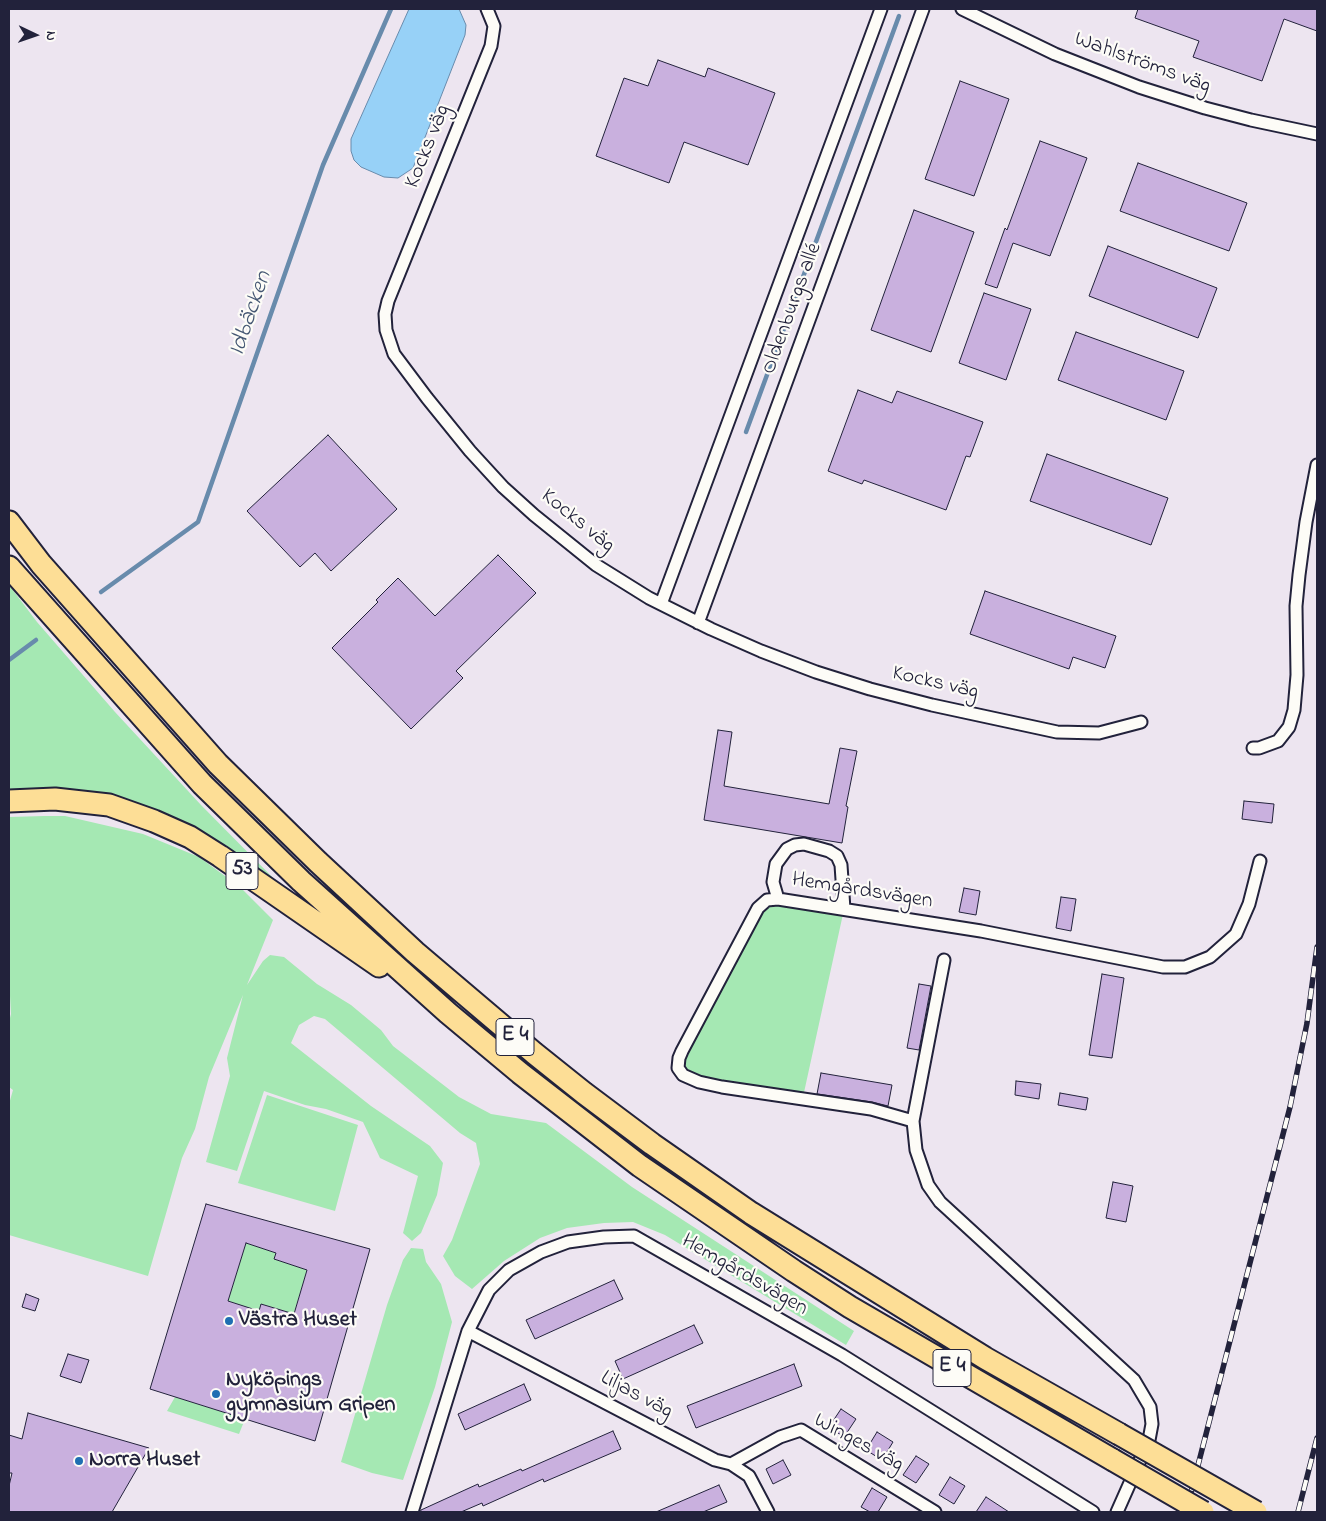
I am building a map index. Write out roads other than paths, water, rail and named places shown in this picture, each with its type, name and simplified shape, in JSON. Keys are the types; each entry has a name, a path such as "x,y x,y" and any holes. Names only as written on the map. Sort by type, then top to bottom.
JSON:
{"highway":[{"name":"E 4","path":"9,522 41,564 218,764 318,862 408,945 534,1053 652,1144 751,1213 986,1358 1256,1512"},
{"name":"E 4","path":"9,567 202,784 301,881 448,1013 555,1101 640,1166 850,1307 1203,1512"},
{"name":"53","path":"9,801 55,799 109,805 154,821 190,837 448,1013"}],"street":[{"name":"Kocks väg","path":"487,9 494,26 491,46 388,301 385,314 386,330 394,354 470,451 503,486 541,521 589,560 661,604 761,651 816,672 870,689 932,705 1057,732 1099,733 1141,722"},
{"name":"Oldenburgs allé","path":"661,604 881,9"},
{"name":"Oldenburgs allé","path":"698,623 924,9"},
{"name":"Wahlströms väg","path":"962,9 1055,54 1139,87 1205,108 1317,134"},
{"path":"1253,748 1259,748 1278,741 1289,727 1294,710 1297,675 1296,606 1306,522 1317,465"},
{"path":"778,899 773,882 776,864 787,849 795,845 804,844 829,851 836,856 841,865 844,909"},
{"name":"Hemgårdsvägen","path":"914,1121 871,1109 699,1082 683,1075 678,1068 682,1051 758,908 767,900 778,899 981,931 1162,967 1185,967 1210,957 1236,934 1249,904 1260,861"},
{"path":"944,960 914,1121 916,1150 928,1185 940,1202 1134,1380 1150,1407 1152,1424 1149,1440 1117,1512"},
{"name":"Hemgårdsvägen","path":"412,1512 468,1331 489,1290 509,1270 541,1252 568,1242 604,1237 634,1236 842,1355 1093,1512"},
{"name":"Liljas väg","path":"468,1331 715,1460 731,1464 749,1476 768,1512"},
{"name":"Winges väg","path":"731,1464 780,1437 801,1430 936,1512"}],"water":[{"path":"409,9 459,9 466,25 465,35 413,168 398,178 384,177 361,167 354,160 351,151 351,139"}],"waterway":[{"name":"Idbäcken","path":"101,592 198,522 323,165 391,9"},
{"path":"746,432 899,16"},
{"name":"Idbäcken","path":"9,660 36,640"}],"railway":[{"path":"1186,1512 1290,1107 1307,1023 1317,947"},
{"path":"1298,1512 1317,1438"}],"place":[{"name":"Västra Huset","path":"229,1321"},
{"name":"Nyköpings gymnasium Gripen","path":"216,1394"},
{"name":"Norra Huset","path":"79,1461"}]}
